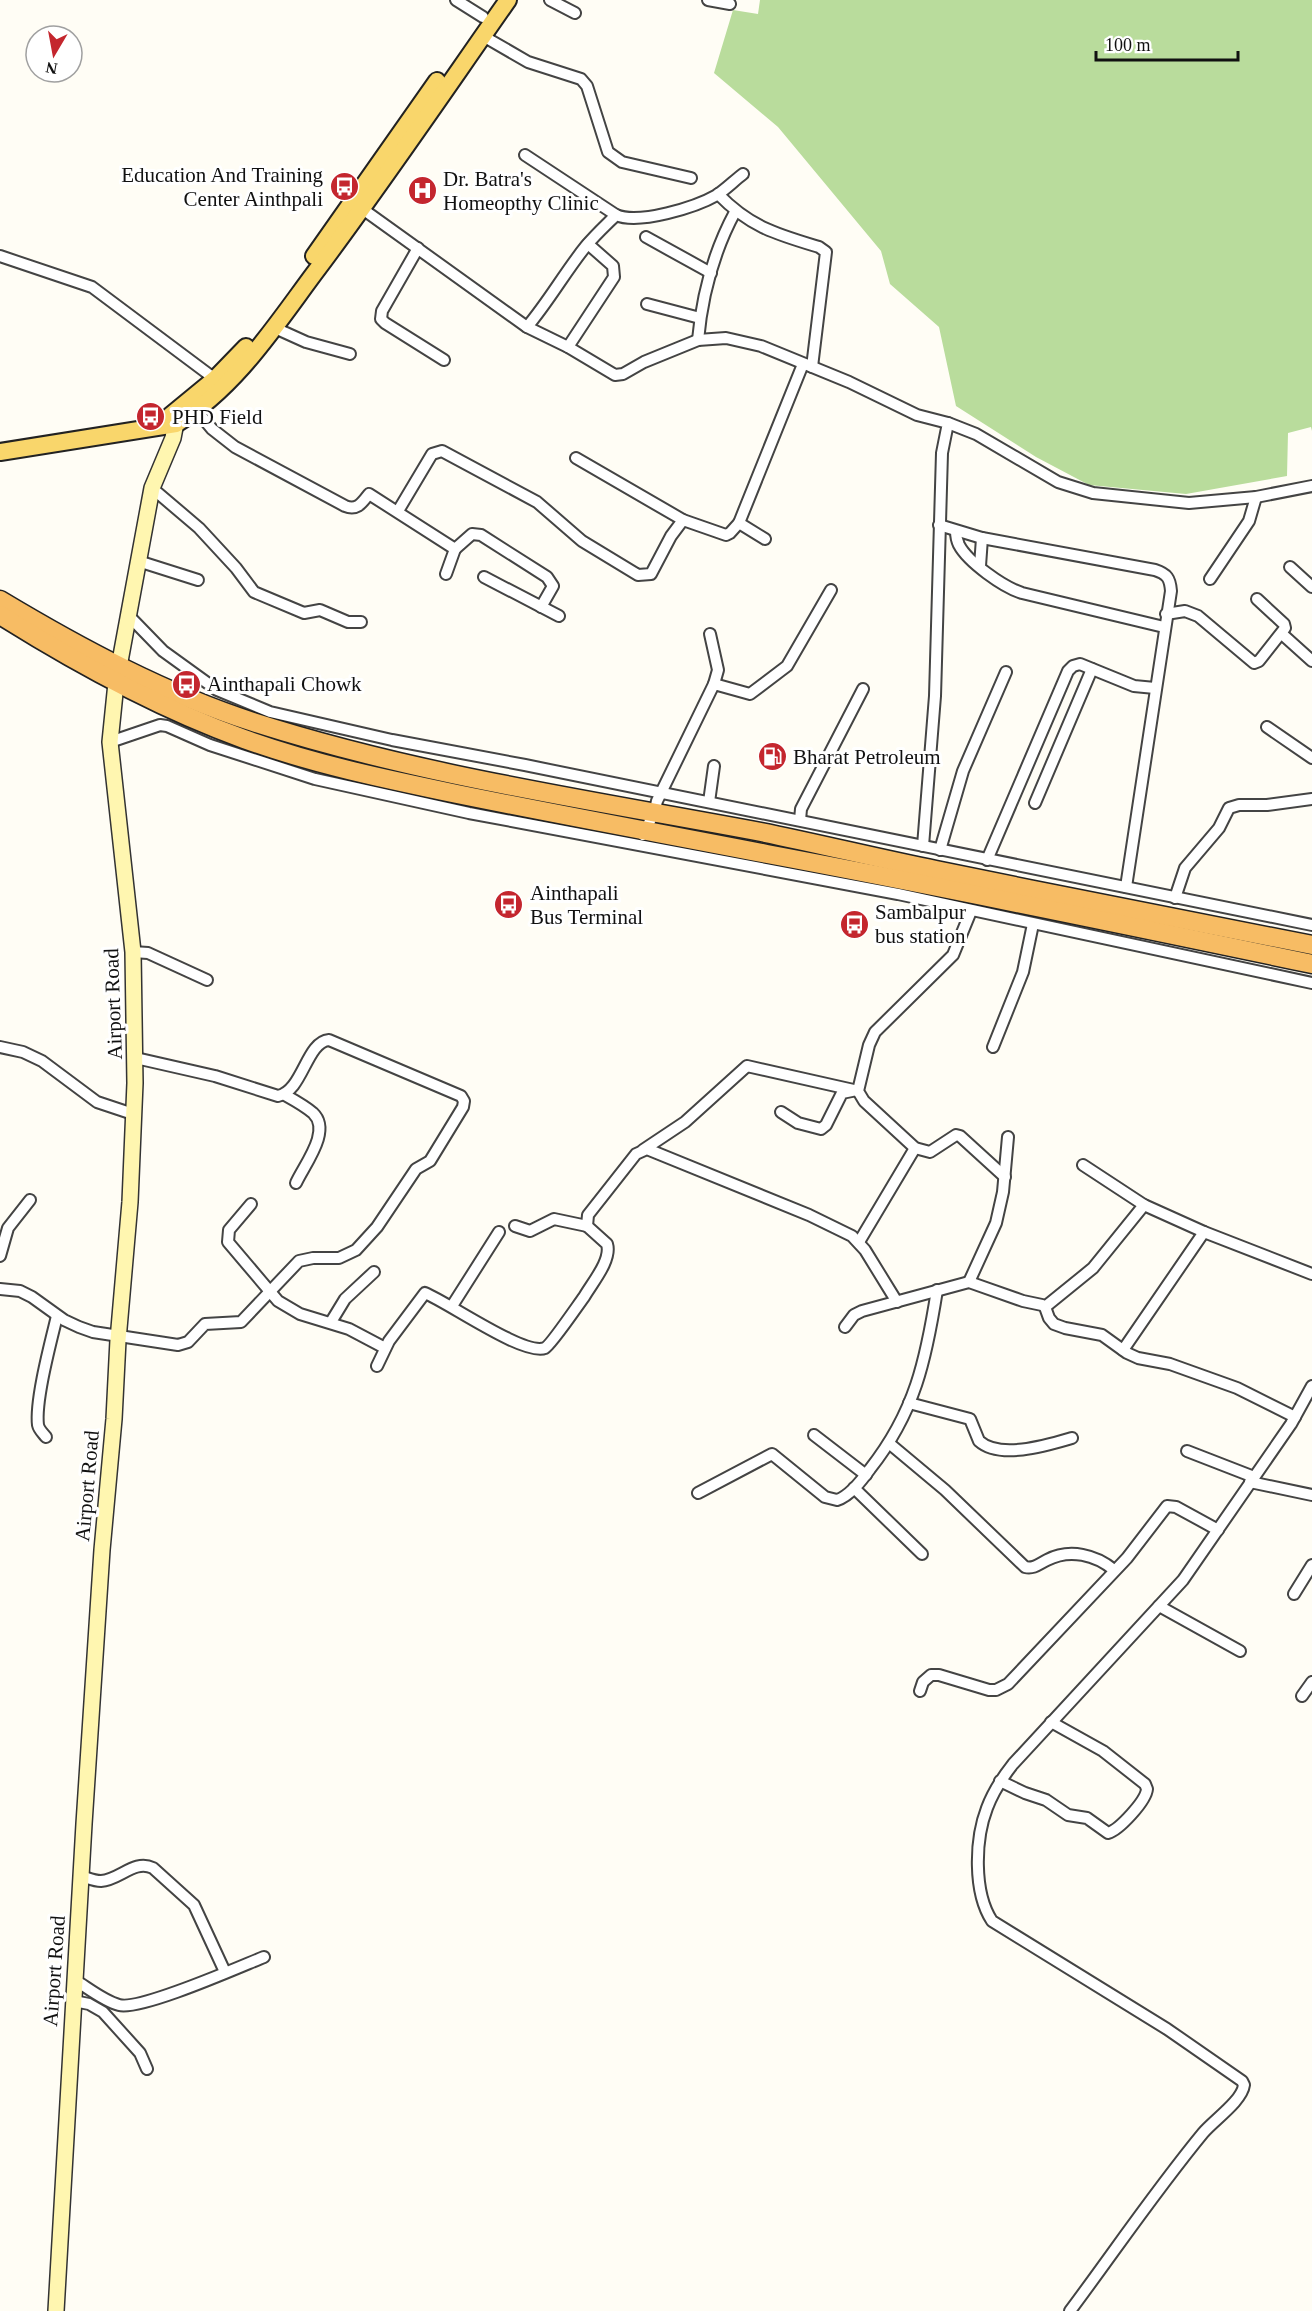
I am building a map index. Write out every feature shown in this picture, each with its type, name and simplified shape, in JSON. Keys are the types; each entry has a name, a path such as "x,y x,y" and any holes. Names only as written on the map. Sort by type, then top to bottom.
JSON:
{"highway":[{"path":"0,600 118,675 243,739 303,758 641,838 963,891 1312,964"},
{"path":"0,615 66,656 251,721 332,744 438,770 797,839 1312,945"}],"main road":[{"path":"0,452 158,426 197,411 238,372 275,328 495,0"},
{"path":"177,417 266,324 508,0"},
{"name":"Airport Road","path":"56,2311 102,1550 130,1202 136,1058 134,951 110,742 118,675 152,488 173,438 177,417"}],"street":[{"path":"456,0 483,17"},
{"path":"550,0 575,13"},
{"path":"708,0 730,4"},
{"path":"483,36 528,62 581,79 587,86 608,152 622,162 691,178"},
{"path":"525,155 623,218 665,214 688,208 718,194 743,174"},
{"path":"576,458 683,520 726,535 739,523 807,366 826,252 819,247 762,228 735,212 718,194"},
{"path":"357,205 527,327 568,347 615,375 623,374 644,362 698,340 726,338 762,346 849,382 917,415 948,423 976,434 1058,482 1093,493 1189,503 1256,497 1312,486"},
{"path":"698,340 700,318 711,273 725,231 735,212"},
{"path":"527,327 552,297 566,273 588,244 616,215"},
{"path":"646,237 711,273"},
{"path":"568,347 614,277 613,266 588,244"},
{"path":"418,248 382,311 381,319 444,360"},
{"path":"0,256 92,287 215,379"},
{"path":"647,304 700,318"},
{"path":"275,328 306,342 350,354"},
{"path":"197,411 213,429 235,447 345,506 350,508 359,506 369,494 455,549"},
{"path":"923,846 934,696 942,453 948,423"},
{"path":"398,511 432,454 442,451 537,502 582,540 638,575 651,574 671,536 683,520"},
{"path":"152,488 199,528 236,568 254,592 304,614 320,610 348,622 361,622"},
{"path":"1210,579 1249,521 1256,497"},
{"path":"739,523 765,539"},
{"path":"939,525 982,538 1166,574 1170,580 1171,591 1126,887"},
{"path":"956,531 958,544 1006,588 1022,594 1164,627"},
{"path":"446,574 455,549 472,534 481,535 547,577 554,586 541,607"},
{"path":"980,566 982,538"},
{"path":"138,561 198,580"},
{"path":"1290,567 1312,587"},
{"path":"484,577 559,616"},
{"path":"714,684 750,694 787,666 831,590"},
{"path":"1166,614 1185,611 1198,616 1254,663 1259,661 1285,628 1284,624 1257,599"},
{"path":"129,616 163,651 217,690 270,712 392,740 800,820 1312,925"},
{"path":"641,838 714,684 718,670 710,634"},
{"path":"1282,634 1312,661"},
{"path":"987,860 1068,671 1080,664 1134,687 1155,688"},
{"path":"1035,803 1092,669"},
{"path":"940,850 963,771 1006,672"},
{"path":"800,820 801,809 863,689"},
{"path":"110,742 160,726 167,726 210,745 315,778 469,813 641,838 1312,983"},
{"path":"1267,728 1312,758"},
{"path":"709,802 714,766"},
{"path":"1175,898 1185,868 1219,828 1229,808 1239,805 1312,799"},
{"path":"971,911 952,955 875,1032 869,1045 858,1091 864,1101 915,1148 930,1152 956,1135 960,1136 1005,1177"},
{"path":"993,1047 1023,972 1034,924"},
{"path":"134,951 148,953 207,980"},
{"path":"0,1289 20,1291 57,1316 79,1327 178,1346 184,1344 205,1324 241,1322 299,1261 313,1258 339,1258 356,1250 377,1227 412,1173 432,1157 461,1112 464,1101 461,1096 329,1040 320,1043 290,1091 278,1096 215,1076 136,1058"},
{"path":"0,1047 23,1052 42,1061 97,1102 133,1114"},
{"path":"587,1226 592,1209 636,1154 685,1122 747,1066 858,1091"},
{"path":"781,1112 798,1123 821,1129 826,1125 842,1093 848,1090 858,1091"},
{"path":"285,1095 313,1113 320,1127 317,1140 296,1182"},
{"path":"969,1282 996,1223 1005,1177 1008,1137"},
{"path":"859,1242 915,1148"},
{"path":"642,1150 653,1151 840,1228 859,1242 897,1302"},
{"path":"1083,1166 1144,1205 1204,1232 1312,1274"},
{"path":"0,1256 8,1228 30,1200"},
{"path":"251,1204 230,1230 228,1242 268,1292 300,1314 331,1322 385,1348"},
{"path":"1045,1307 1093,1268 1144,1205"},
{"path":"377,1366 395,1332 425,1293 510,1340 527,1346 546,1347 582,1299 606,1258 607,1244 587,1226 554,1219 530,1231 515,1226"},
{"path":"452,1306 499,1232"},
{"path":"1123,1350 1204,1232"},
{"path":"331,1322 345,1299 374,1272"},
{"path":"845,1327 854,1316 862,1311 969,1282 1045,1307"},
{"path":"698,1493 772,1454 825,1497 837,1500 854,1488 890,1444 909,1403 929,1343 937,1290"},
{"path":"1045,1307 1054,1324 1102,1335 1138,1358 1170,1364 1237,1388 1295,1417"},
{"path":"46,1437 40,1430 41,1395 57,1316"},
{"path":"1070,2311 1185,2155 1240,2095 1244,2085 1231,2073 1167,2029 992,1921 981,1898 978,1868 983,1821 1000,1781 1051,1722 1183,1580 1295,1417 1312,1386"},
{"path":"909,1403 970,1419 978,1442 990,1447 1029,1449 1072,1438"},
{"path":"814,1435 866,1475"},
{"path":"890,1444 945,1490 1025,1567 1035,1567 1059,1555 1080,1555 1095,1557 1114,1570"},
{"path":"1187,1450 1252,1479 1312,1495"},
{"path":"854,1488 922,1554"},
{"path":"920,1691 923,1682 931,1675 939,1675 989,1690 1002,1688 1008,1684 1138,1544 1167,1506 1176,1506 1218,1530"},
{"path":"1293,1594 1312,1565"},
{"path":"1159,1606 1240,1651"},
{"path":"1302,1696 1312,1682"},
{"path":"1000,1781 1046,1800 1068,1815 1087,1818 1108,1833 1115,1830 1143,1800 1147,1789 1145,1784 1103,1751 1051,1722"},
{"path":"81,1876 104,1881 139,1866 146,1865 153,1868 194,1905 225,1972"},
{"path":"75,1980 118,2005 129,2006 146,2002 264,1957"},
{"path":"74,2001 89,2004 103,2012 140,2053 147,2069"}],"green space":[{"path":"760,0 1312,0 1312,431 1311,427 1288,433 1287,476 1186,494 1089,485 1036,457 956,406 939,327 890,284 881,251 778,127 714,73 733,10 758,14"}],"place":[{"name":"Education And Training Center Ainthpali","path":"344,187"},
{"name":"Dr. Batra's Homeopthy Clinic","path":"422,191"},
{"name":"PHD Field","path":"151,417"},
{"name":"Ainthapali Chowk","path":"186,684"},
{"name":"Bharat Petroleum","path":"772,757"},
{"name":"Ainthapali Bus Terminal","path":"509,905"},
{"name":"Sambalpur bus station","path":"854,924"}]}
